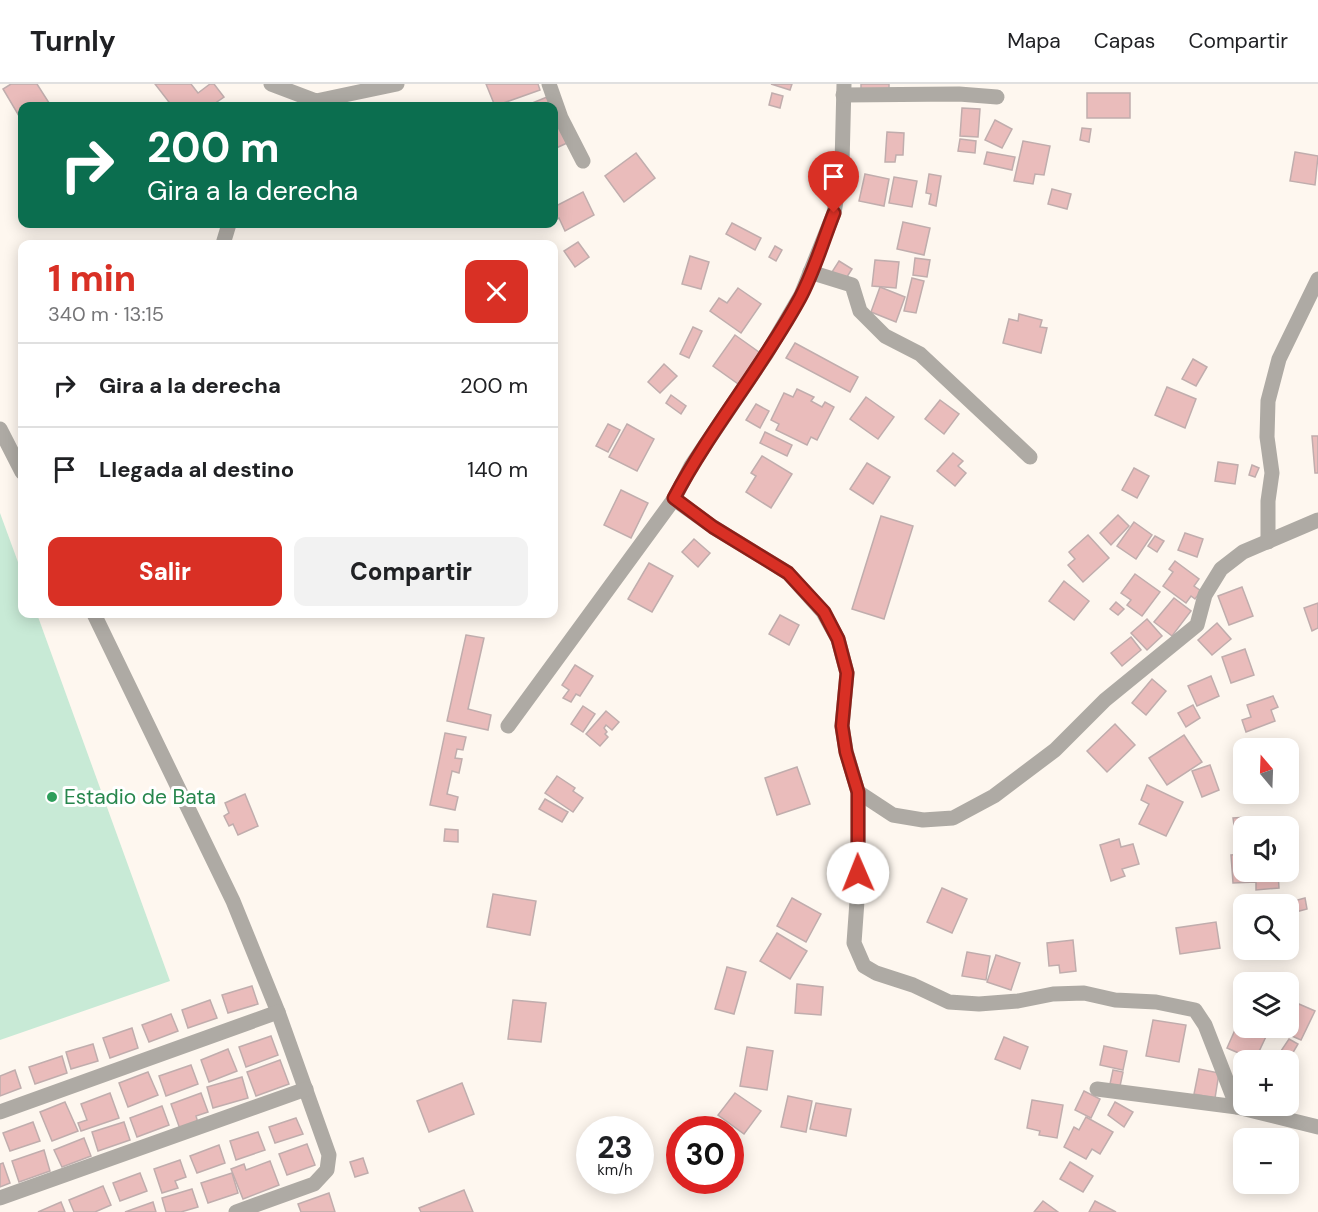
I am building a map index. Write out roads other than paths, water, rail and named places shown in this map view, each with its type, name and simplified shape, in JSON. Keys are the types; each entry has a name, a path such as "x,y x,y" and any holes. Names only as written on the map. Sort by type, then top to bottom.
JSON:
{"street":[{"path":"271,84 310,102"},
{"path":"322,102 398,84"},
{"path":"549,84 555,102"},
{"path":"508,726 674,498 691,466 767,353 801,296 834,213 842,164 844,89 997,98"},
{"path":"558,110 584,161"},
{"path":"810,272 852,285 860,311 885,336 920,354 1030,457"},
{"path":"1269,542 1268,501 1272,472 1267,437 1268,401 1279,359 1318,279"},
{"path":"0,429 18,464"},
{"path":"674,498 713,527 788,573 824,612 838,639 847,673 842,726 846,752 858,792 858,887 854,943 864,966 949,1002 979,1004 1018,1001 1053,994 1084,993 1115,1000 1156,1002 1195,1010 1205,1024 1233,1097"},
{"path":"858,792 893,815 923,820 953,818 994,796 1055,750 1105,700 1197,625 1205,596 1221,569 1243,552 1318,520"},
{"path":"96,618 233,901 278,1012 329,1155 327,1170 314,1184 236,1212"},
{"path":"0,1112 278,1012"},
{"path":"0,1198 306,1089"},
{"path":"1097,1089 1233,1106"},
{"path":"1273,1116 1318,1127"}],"place":[{"name":"Estadio de Bata","path":"52,797"}]}
